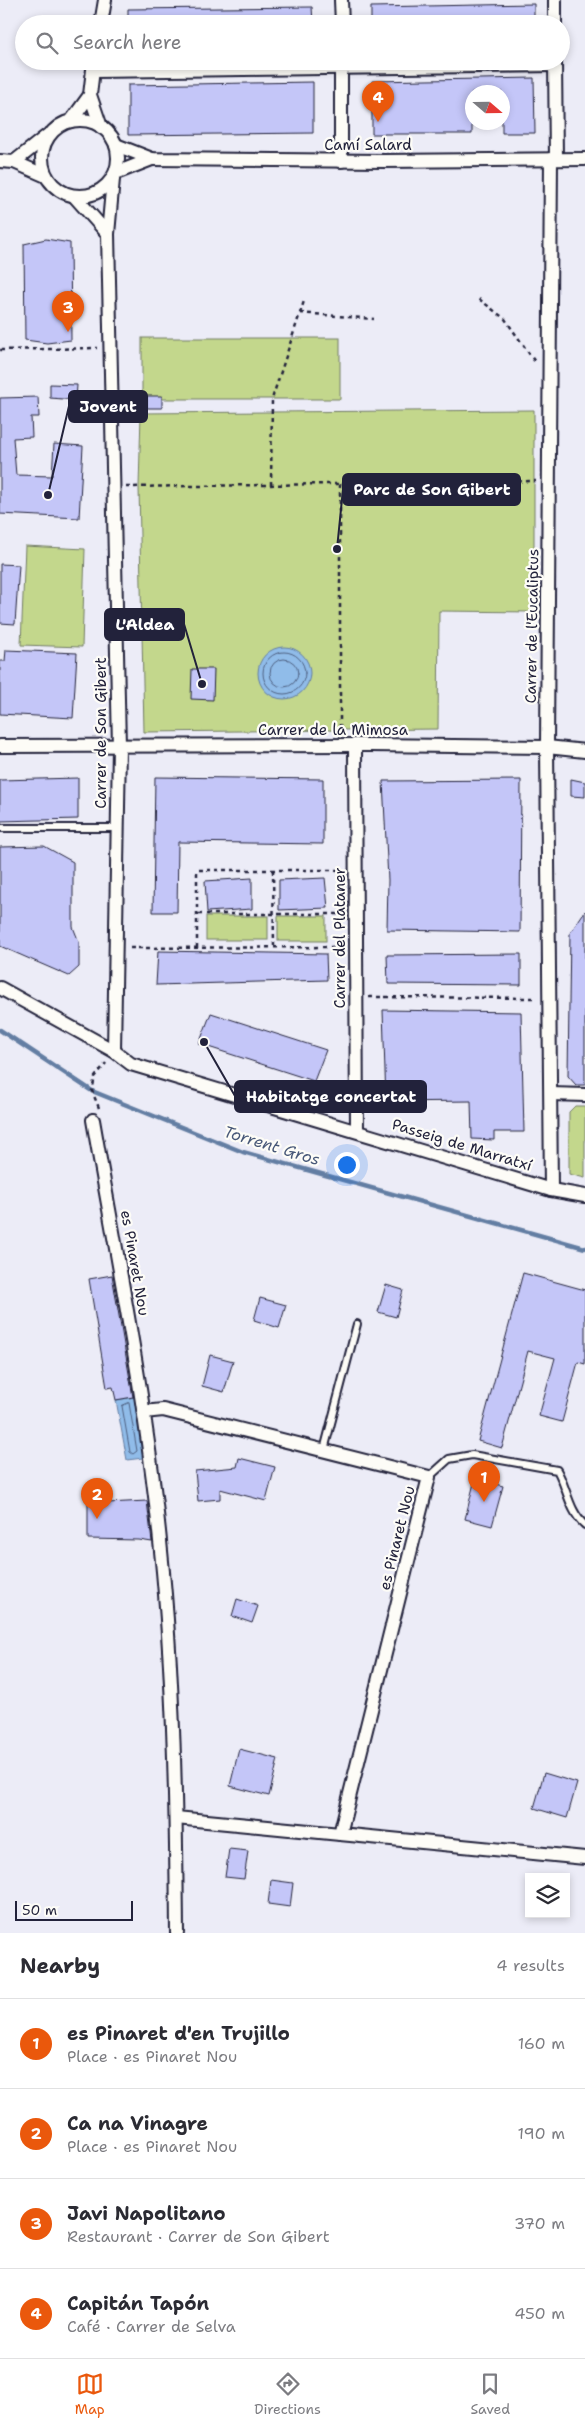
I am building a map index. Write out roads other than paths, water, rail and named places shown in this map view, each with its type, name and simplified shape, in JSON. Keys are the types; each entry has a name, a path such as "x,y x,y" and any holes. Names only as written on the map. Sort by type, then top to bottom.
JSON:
{"street":[{"path":"102,15 105,0"},
{"path":"341,0 342,15"},
{"path":"555,0 555,15"},
{"path":"50,134 42,154 46,176 53,186 63,193 75,197 96,193 114,176 118,154 116,145 101,126 90,95 93,70"},
{"path":"341,70 341,161"},
{"name":"Carrer de l'Eucaliptus","path":"551,1190 546,747 556,70"},
{"path":"14,162 70,121 90,95"},
{"path":"70,121 81,120 101,126"},
{"name":"Camí Salard","path":"116,145 152,159 341,161 585,159"},
{"name":"Camí Salard","path":"114,176 152,159"},
{"path":"0,161 14,162 46,176"},
{"name":"Carrer de Son Gibert","path":"114,176 108,234 119,746 114,1051"},
{"path":"75,197 108,234"},
{"name":"Carrer de la Mimosa","path":"0,746 546,747 585,751"},
{"name":"Carrer del Plataner","path":"355,746 357,1130"},
{"name":"Passeig de Marratxí","path":"0,988 114,1051 131,1064 357,1130 551,1190 585,1196"},
{"path":"551,1094 585,1095"},
{"name":"es Pinaret Nou","path":"93,1120 144,1412 161,1552 176,1818 177,1933"},
{"name":"es Pinaret Nou","path":"144,1412 164,1410 429,1477 340,1834"},
{"path":"176,1818 585,1858"}],"lane":[{"path":"0,828 118,828"},
{"path":"324,1450 357,1324"},
{"path":"429,1477 449,1459 472,1455 557,1470 565,1484 574,1514 585,1525"}],"water":[{"path":"284,647 294,649 302,655 308,663 310,673 308,683 302,691 294,697 284,699 274,697 266,691 260,683 258,673 260,663 266,655 274,649"},
{"path":"135,1397 143,1458 127,1460 116,1400"}],"waterway":[{"name":"Torrent Gros","path":"0,1030 92,1091 243,1152 585,1248"}],"place":[{"name":"Capitán Tapón","path":"378,122"},
{"name":"Javi Napolitano","path":"68,332"},
{"name":"Jovent","path":"48,495"},
{"name":"Parc de Son Gibert","path":"337,549"},
{"name":"L'Aldea","path":"202,684"},
{"name":"Habitatge concertat","path":"204,1042"},
{"name":"es Pinaret d'en Trujillo","path":"484,1502"},
{"name":"Ca na Vinagre","path":"97,1519"}]}
